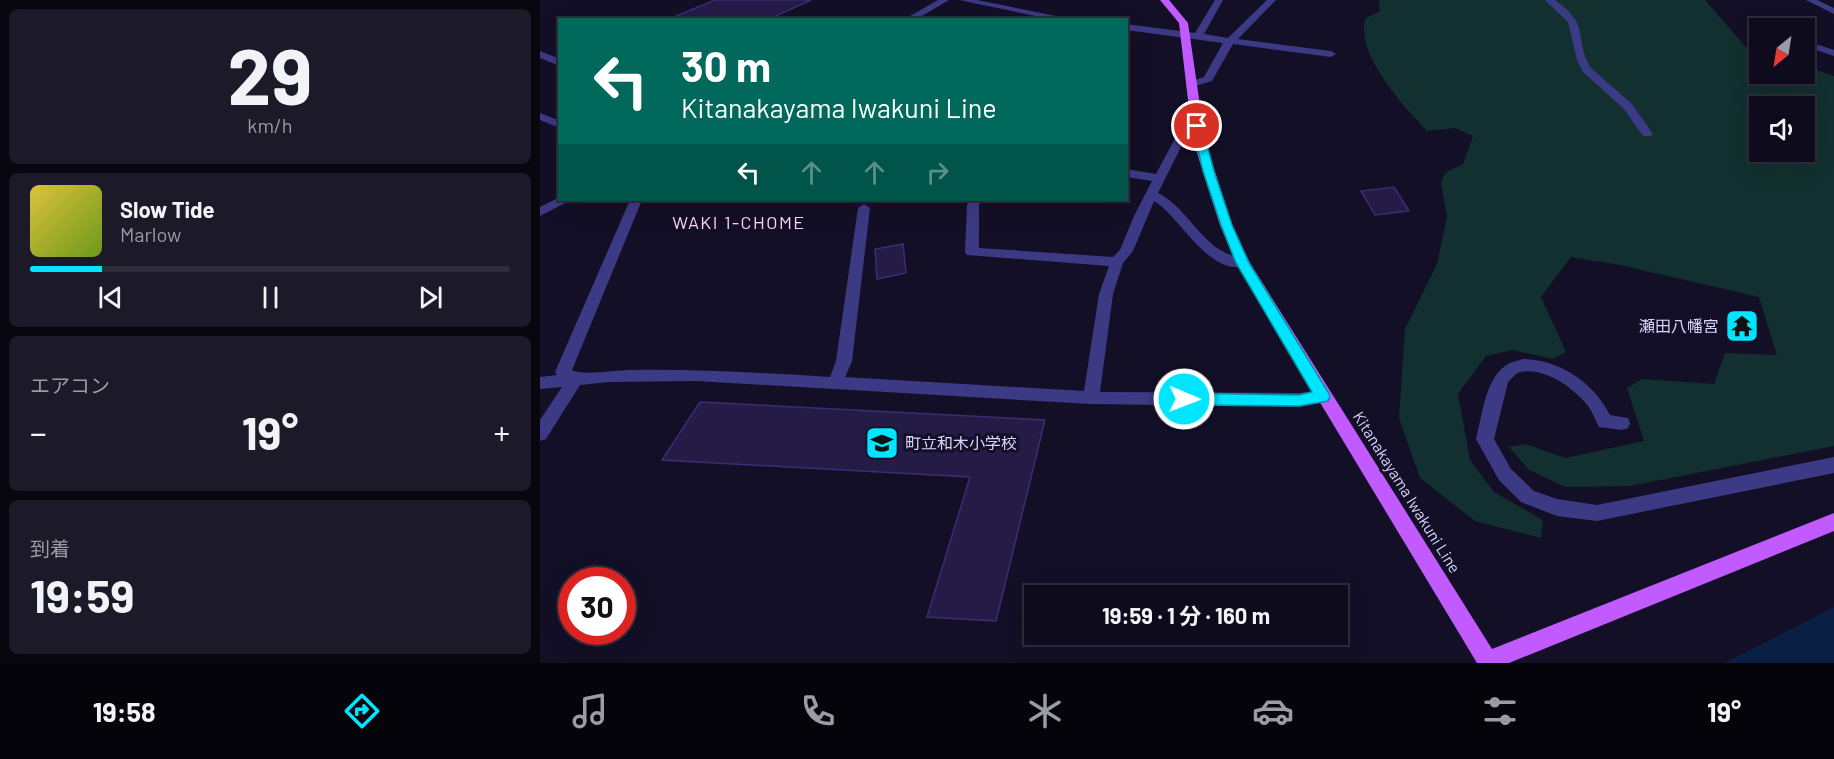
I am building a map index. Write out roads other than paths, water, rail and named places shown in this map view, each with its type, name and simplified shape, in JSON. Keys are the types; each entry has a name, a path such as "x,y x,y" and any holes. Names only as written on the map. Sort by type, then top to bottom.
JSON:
{"main road":[{"name":"Kitanakayama Iwakuni Line","path":"1164,0 1192,36 1192,84 1203,153 1223,214 1243,263 1486,662 1834,522"}],"street":[{"path":"915,18 945,0"},
{"path":"963,0 1061,18"},
{"path":"1192,36 1219,0"},
{"path":"1192,84 1208,80 1230,41 1272,0"},
{"path":"1549,0 1568,16 1575,26 1582,62 1588,71 1619,96 1644,125 1647,134"},
{"path":"1810,0 1834,10"},
{"path":"1128,27 1331,54"},
{"path":"1819,48 1834,53"},
{"path":"540,54 555,61"},
{"path":"540,64 555,61"},
{"path":"540,116 558,124"},
{"path":"1091,398 1106,294 1117,262 1126,251 1151,194 1184,131 1197,126"},
{"path":"1128,173 1159,178"},
{"path":"1151,194 1161,198 1223,258 1243,263"},
{"path":"540,212 559,201"},
{"path":"575,380 563,372 636,201"},
{"path":"975,201 973,205 972,252 1117,262"},
{"path":"835,383 844,361 864,208"},
{"path":"1622,423 1605,422 1592,398 1567,377 1540,367 1514,366 1502,378 1485,439 1511,485 1537,501 1560,510 1596,513 1834,465"},
{"path":"540,383 609,376 696,375 1091,398 1299,400 1323,396"},
{"path":"540,434 575,380"}],"water":[{"path":"1834,607 1834,663 1724,663"}],"place":[{"name":"瀬田八幡宮","path":"1742,326"},
{"name":"町立和木小学校","path":"882,443"}],"district":[{"name":"WAKI 1-CHOME","path":"739,223"}]}
